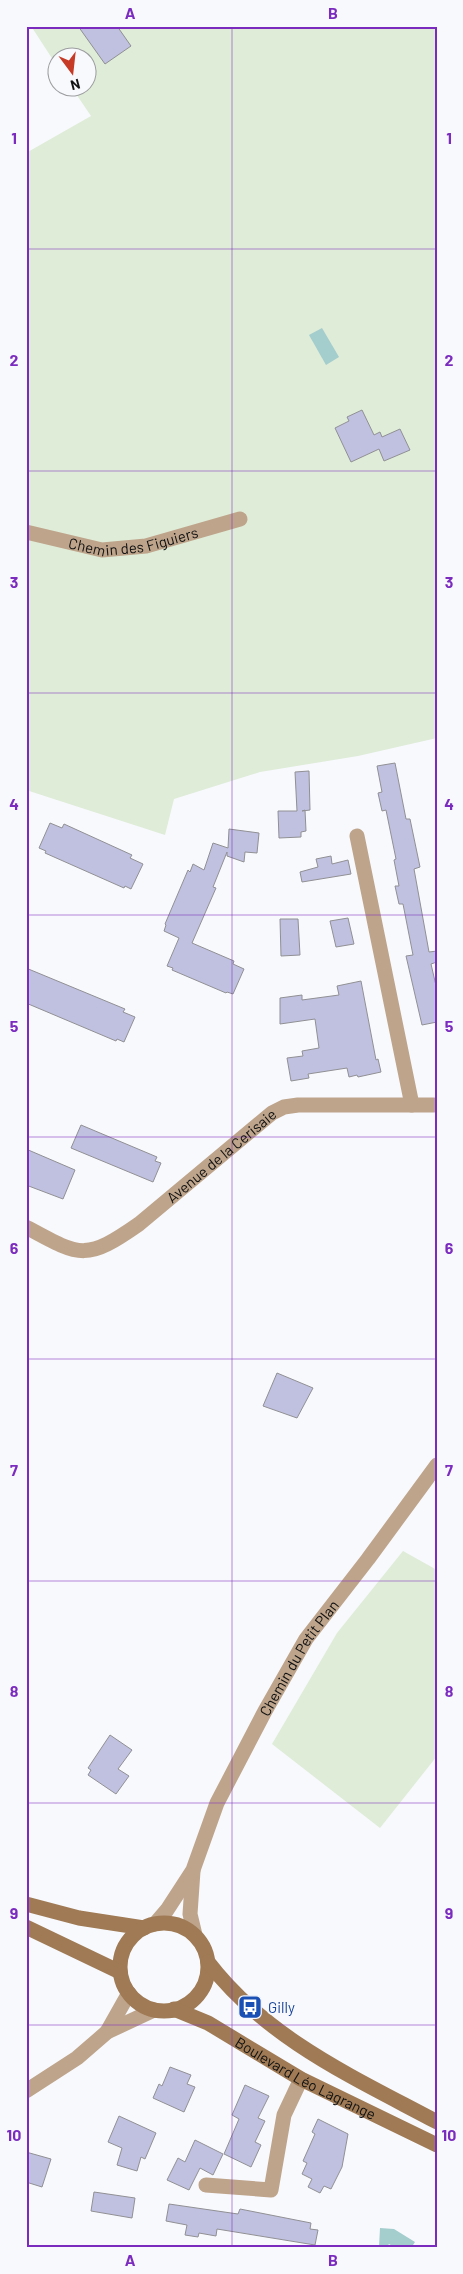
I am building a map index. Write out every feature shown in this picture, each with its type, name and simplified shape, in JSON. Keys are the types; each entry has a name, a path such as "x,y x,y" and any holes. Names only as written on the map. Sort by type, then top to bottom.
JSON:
{"main road":[{"path":"26,1904 79,1918 149,1926 176,1924 195,1935 206,1952 208,1962 206,1980 196,1997 186,2005 174,2009 154,2010 140,2003 129,1993 120,1972 121,1959 125,1946 133,1936 149,1926"},
{"path":"26,1927 120,1972"},
{"name":"Boulevard Léo Lagrange","path":"208,1962 250,2008 311,2054 437,2122"},
{"name":"Boulevard Léo Lagrange","path":"174,2009 208,2023 301,2079 437,2146"}],"street":[{"name":"Chemin des Figuiers","path":"26,532 102,550 146,546 240,519"},
{"path":"357,836 412,1105"},
{"name":"Avenue de la Cerisaie","path":"26,1227 72,1250 86,1251 100,1247 115,1240 138,1224 272,1113 284,1108 298,1105 437,1105"},
{"name":"Chemin du Petit Plan","path":"149,1926 167,1910 193,1870 217,1803 265,1711 306,1639 437,1465"},
{"name":"Chemin du Petit Plan","path":"193,1870 190,1914 195,1935"},
{"path":"108,2032 129,1993"},
{"path":"26,2092 77,2058 108,2032 154,2010"},
{"path":"206,2184 271,2190 284,2115 301,2079"}],"green space":[{"path":"31,26 437,26 437,738 358,756 260,772 174,799 165,835 26,790 26,153 91,116 79,98 98,98 98,48 48,48 48,52"},
{"path":"403,1551 437,1570 437,1756 380,1828 272,1744 337,1633"}],"water":[{"path":"322,328 339,357 326,365 309,335"},
{"path":"380,2228 394,2229 415,2242 411,2248 396,2248 389,2244 386,2248 379,2247"}],"building":[{"path":"78,26 117,26 131,46 105,64 98,54 98,48 94,48"},
{"path":"362,410 374,435 380,432 382,437 400,429 410,450 384,461 379,449 351,462 335,428 349,421 347,417"},
{"path":"395,763 406,819 410,819 420,867 414,869 429,952 437,951 437,962 431,964 437,990 437,1022 422,1025 406,956 413,955 403,904 399,904 395,886 399,886 394,860 396,859 386,810 382,811 378,793 382,792 377,766"},
{"path":"309,771 310,810 305,811 306,831 301,832 301,837 279,838 278,811 297,811 295,772"},
{"path":"50,823 62,828 64,824 132,855 130,858 143,864 131,889 125,886 124,888 45,853 46,851 39,848"},
{"path":"229,829 259,833 257,853 245,852 244,862 227,856 227,852 213,887 216,888 192,943 234,961 233,964 244,969 233,994 226,993 172,970 173,968 167,966 179,938 164,931 165,924 188,870 190,872 193,864 204,870 213,843 228,848"},
{"path":"331,856 332,864 348,860 351,874 302,882 300,872 318,867 316,859"},
{"path":"348,918 354,944 336,947 330,921"},
{"path":"280,919 298,919 300,955 281,956"},
{"path":"26,968 125,1009 123,1012 135,1017 124,1042 117,1039 116,1041 26,1003"},
{"path":"361,981 376,1060 378,1059 381,1072 349,1077 347,1068 308,1074 309,1078 291,1081 287,1058 303,1056 302,1051 319,1048 315,1019 280,1024 280,998 302,995 302,1000 339,995 337,986"},
{"path":"81,1125 157,1157 155,1161 161,1163 153,1182 71,1148"},
{"path":"26,1149 75,1170 63,1199 26,1185"},
{"path":"277,1373 313,1388 297,1418 263,1406"},
{"path":"110,1735 132,1750 118,1769 129,1776 116,1794 88,1775 91,1770 88,1768"},
{"path":"170,2067 191,2075 187,2084 195,2087 184,2112 153,2098 159,2084 162,2086"},
{"path":"245,2085 269,2096 258,2118 265,2121 255,2142 261,2145 251,2167 224,2154 239,2119 232,2115"},
{"path":"119,2116 156,2133 145,2159 141,2157 137,2171 117,2165 122,2148 108,2142"},
{"path":"318,2119 348,2134 342,2167 331,2189 324,2186 320,2193 308,2187 312,2179 302,2174 307,2163 303,2161 315,2134 312,2132"},
{"path":"195,2140 223,2154 213,2175 200,2168 189,2190 167,2180 178,2158 185,2162"},
{"path":"26,2152 51,2159 42,2187 26,2182"},
{"path":"94,2192 135,2198 132,2218 91,2211"},
{"path":"169,2204 238,2214 240,2209 311,2223 310,2229 318,2230 315,2245 217,2229 216,2236 199,2233 198,2237 185,2235 187,2225 166,2221"}],"place":[{"name":"Gilly","path":"250,2007"}]}
